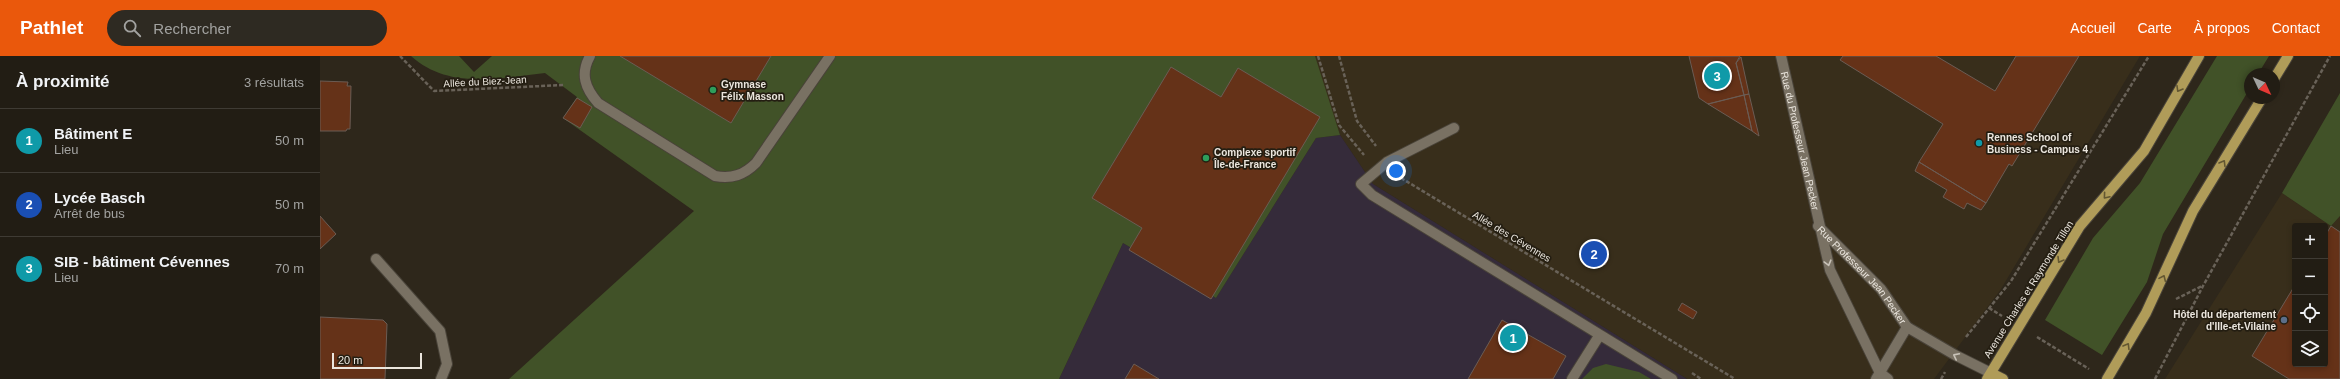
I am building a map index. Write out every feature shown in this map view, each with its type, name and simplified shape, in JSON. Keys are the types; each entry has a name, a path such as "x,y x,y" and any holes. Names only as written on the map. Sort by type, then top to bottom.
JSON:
{"main road":[{"name":"Avenue Charles et Raymonde Tillon","path":"1989,376 2080,226 2144,151 2199,56"},
{"path":"2280,69 2288,56"},
{"path":"2107,379 2146,313 2193,211 2258,104"},
{"path":"1989,376 2003,379"}],"street":[{"path":"590,56 584,72 585,84 598,103 716,176 727,178 748,171 756,163 830,56"},
{"name":"Rue du Professeur Jean Pecker","path":"1781,56 1818,226"},
{"path":"1454,128 1388,162 1361,184 1372,195 1599,336 1672,379"},
{"name":"Rue Professeur Jean Pecker","path":"1818,226 1881,289 1907,328 1989,376"},
{"name":"Rue Professeur Jean Pecker","path":"1818,226 1830,270 1881,377"},
{"path":"376,259 440,331 447,364 441,379"},
{"path":"1881,377 1907,328"},
{"path":"1572,379 1599,336"}],"path":[{"name":"Allée du Biez-Jean","path":"400,56 434,91 585,84"},
{"path":"1318,56 1339,125 1377,170"},
{"name":"Allée des Cévennes","path":"1339,56 1357,121 1398,176 1735,379"},
{"path":"1941,379 1973,326 2010,281 2149,56"},
{"path":"2156,379 2203,286 2330,56"},
{"path":"1988,308 2091,371"},
{"path":"1688,371 1701,379"}],"shaded area":[{"path":"1312,56 2140,56 2001,289 1934,379 1687,379 1373,184 1340,135"},
{"path":"1340,135 1373,184 1687,379 1059,379 1123,243 1216,298 1316,138"},
{"path":"2282,193 2327,223 2292,223 2292,367 2328,367 2328,224 2331,226 2340,216 2340,379 2165,379"}],"green space":[{"path":"411,56 459,56 474,72 492,56 1315,56 1340,135 1316,138 1216,298 1123,243 1059,379 509,379 694,211 563,118 577,97 545,73 492,79 458,78 441,74 426,67"},
{"path":"2217,56 2269,56 2262,68 2244,68 2244,98 2163,234 2147,282 2102,355 2045,320 2093,238 2140,183"},
{"path":"2340,93 2340,216 2331,226 2282,193"},
{"path":"1606,364 1639,372 1651,379 1582,379 1593,368"}],"building":[{"name":"Gymnase Félix Masson","path":"620,56 771,56 731,123"},
{"path":"1689,56 1740,56 1736,63 1744,95 1708,104 1699,98"},
{"name":"Rennes School of Business - Campus 4","path":"1843,56 1936,56 1995,91 2016,56 2079,56 2012,166 2009,164 1986,203 1919,162 1943,124 1840,60"},
{"path":"1741,57 1749,94 1744,95 1736,63"},
{"name":"Complexe sportif Île-de-France","path":"1171,67 1221,97 1238,68 1320,117 1211,299 1129,250 1142,228 1092,198"},
{"path":"320,81 348,82 347,86 351,86 350,129 347,129 346,131 320,131"},
{"path":"1749,94 1759,136 1752,131 1744,95"},
{"path":"1744,95 1752,131 1708,104"},
{"path":"577,98 592,107 580,128 563,118"},
{"path":"1919,162 1986,203 1981,210 1967,203 1964,209 1943,197 1947,190 1915,171"},
{"path":"320,216 336,234 320,249"},
{"name":"Hôtel du département d'Ille-et-Vilaine","path":"2331,226 2340,232 2340,379 2289,379 2252,356 2292,290 2292,367 2328,367 2328,231"},
{"path":"1593,249 1609,258 1605,265 1589,256"},
{"path":"1682,303 1697,312 1693,319 1678,310"},
{"path":"320,317 383,320 387,324 385,379 320,379"},
{"path":"1502,320 1566,356 1553,379 1468,379"},
{"path":"1134,364 1159,379 1125,379"}],"place":[{"name":"SIB - bâtiment Cévennes","path":"1717,76"},
{"name":"Gymnase Félix Masson","path":"713,90"},
{"name":"Rennes School of Business - Campus 4","path":"1979,143"},
{"name":"Complexe sportif Île-de-France","path":"1206,158"},
{"name":"Lycée Basch","path":"1594,254"},
{"name":"Hôtel du département d'Ille-et-Vilaine","path":"2284,320"},
{"name":"Bâtiment E","path":"1513,338"}]}
